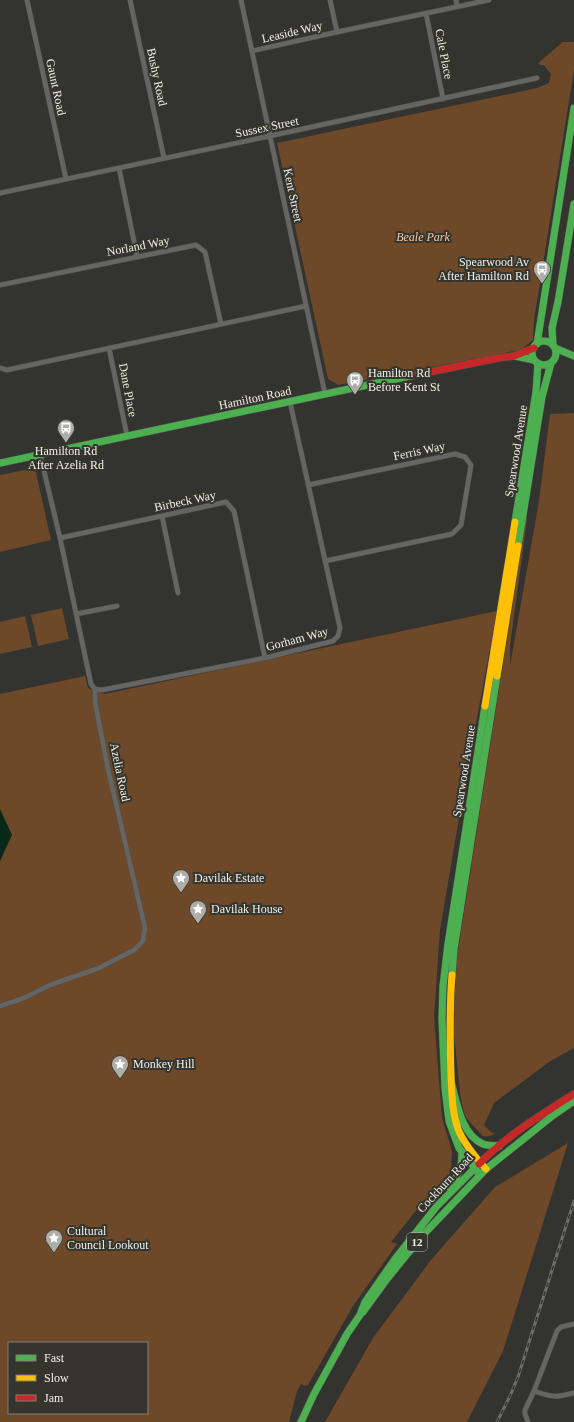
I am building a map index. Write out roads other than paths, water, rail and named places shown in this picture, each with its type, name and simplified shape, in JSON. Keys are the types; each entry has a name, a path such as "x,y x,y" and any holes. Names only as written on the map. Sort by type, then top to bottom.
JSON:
{"main road":[{"path":"573,356 553,360 544,365 536,361 533,356 536,346 574,108"},
{"path":"553,360 554,346 551,333 552,325 557,307 574,204"},
{"path":"536,346 547,342 573,356"},
{"name":"Hamilton Road","path":"0,463 324,394 514,356 536,346"},
{"name":"Hamilton Road","path":"514,356 536,361"},
{"name":"Spearwood Avenue","path":"477,1165 463,1140 456,1123 449,1036 454,950 542,397 553,360"},
{"name":"Spearwood Avenue","path":"483,1172 462,1153 454,1139 450,1125 447,1111 441,1033 443,986 447,947 458,874 536,392 536,361"},
{"path":"452,1085 462,1121 472,1135 482,1144 498,1146"},
{"name":"Cockburn Road","path":"301,1422 322,1380 360,1314 365,1302 384,1273 420,1226 447,1195 498,1146 541,1114 574,1094"},
{"name":"Cockburn Road","path":"360,1314 369,1305 421,1237 483,1172 551,1117 574,1101"},
{"path":"447,1195 460,1172 463,1162 462,1153"}],"street":[{"name":"Gaunt Road","path":"27,0 66,179"},
{"name":"Bushy Road","path":"130,0 164,158"},
{"name":"Kent Street","path":"241,0 324,394"},
{"name":"Leaside Way","path":"330,0 337,32"},
{"path":"456,0 457,6"},
{"name":"Leaside Way","path":"252,51 489,0"},
{"name":"Cale Place","path":"426,13 443,98"},
{"name":"Sussex Street","path":"0,193 537,78"},
{"path":"119,168 137,256"},
{"name":"Norland Way","path":"0,285 196,245 205,252 221,324"},
{"path":"0,368 7,370 306,306"},
{"name":"Dane Place","path":"110,348 127,436"},
{"name":"Gorham Way","path":"95,689 102,690 265,658 333,641 338,636 340,628 290,402"},
{"name":"Azelia Road","path":"0,1006 24,998 50,984 99,968 134,950 143,941 145,928 98,717 95,702 95,689 91,684 60,538 40,454"},
{"name":"Ferris Way","path":"308,485 455,454 466,457 471,464 461,525 452,534 326,561"},
{"name":"Birbeck Way","path":"60,538 226,502 234,511 265,658"},
{"path":"162,516 178,593"},
{"path":"76,614 117,606"},
{"path":"528,1422 525,1410 534,1391 557,1331 561,1327 574,1324"},
{"path":"534,1391 550,1397 564,1396 574,1393"}],"railway":[{"path":"497,1422 518,1377 574,1201"}],"place":[{"name":"Spearwood Av After Hamilton Rd","path":"542,284"},
{"name":"Hamilton Rd Before Kent St","path":"355,395"},
{"name":"Hamilton Rd After Azelia Rd","path":"66,443"},
{"name":"Davilak Estate","path":"181,893"},
{"name":"Davilak House","path":"198,924"},
{"name":"Monkey Hill","path":"120,1079"},
{"name":"Cultural Council Lookout","path":"54,1253"}],"park label":[{"name":"Beale Park","path":"423,237"}]}
